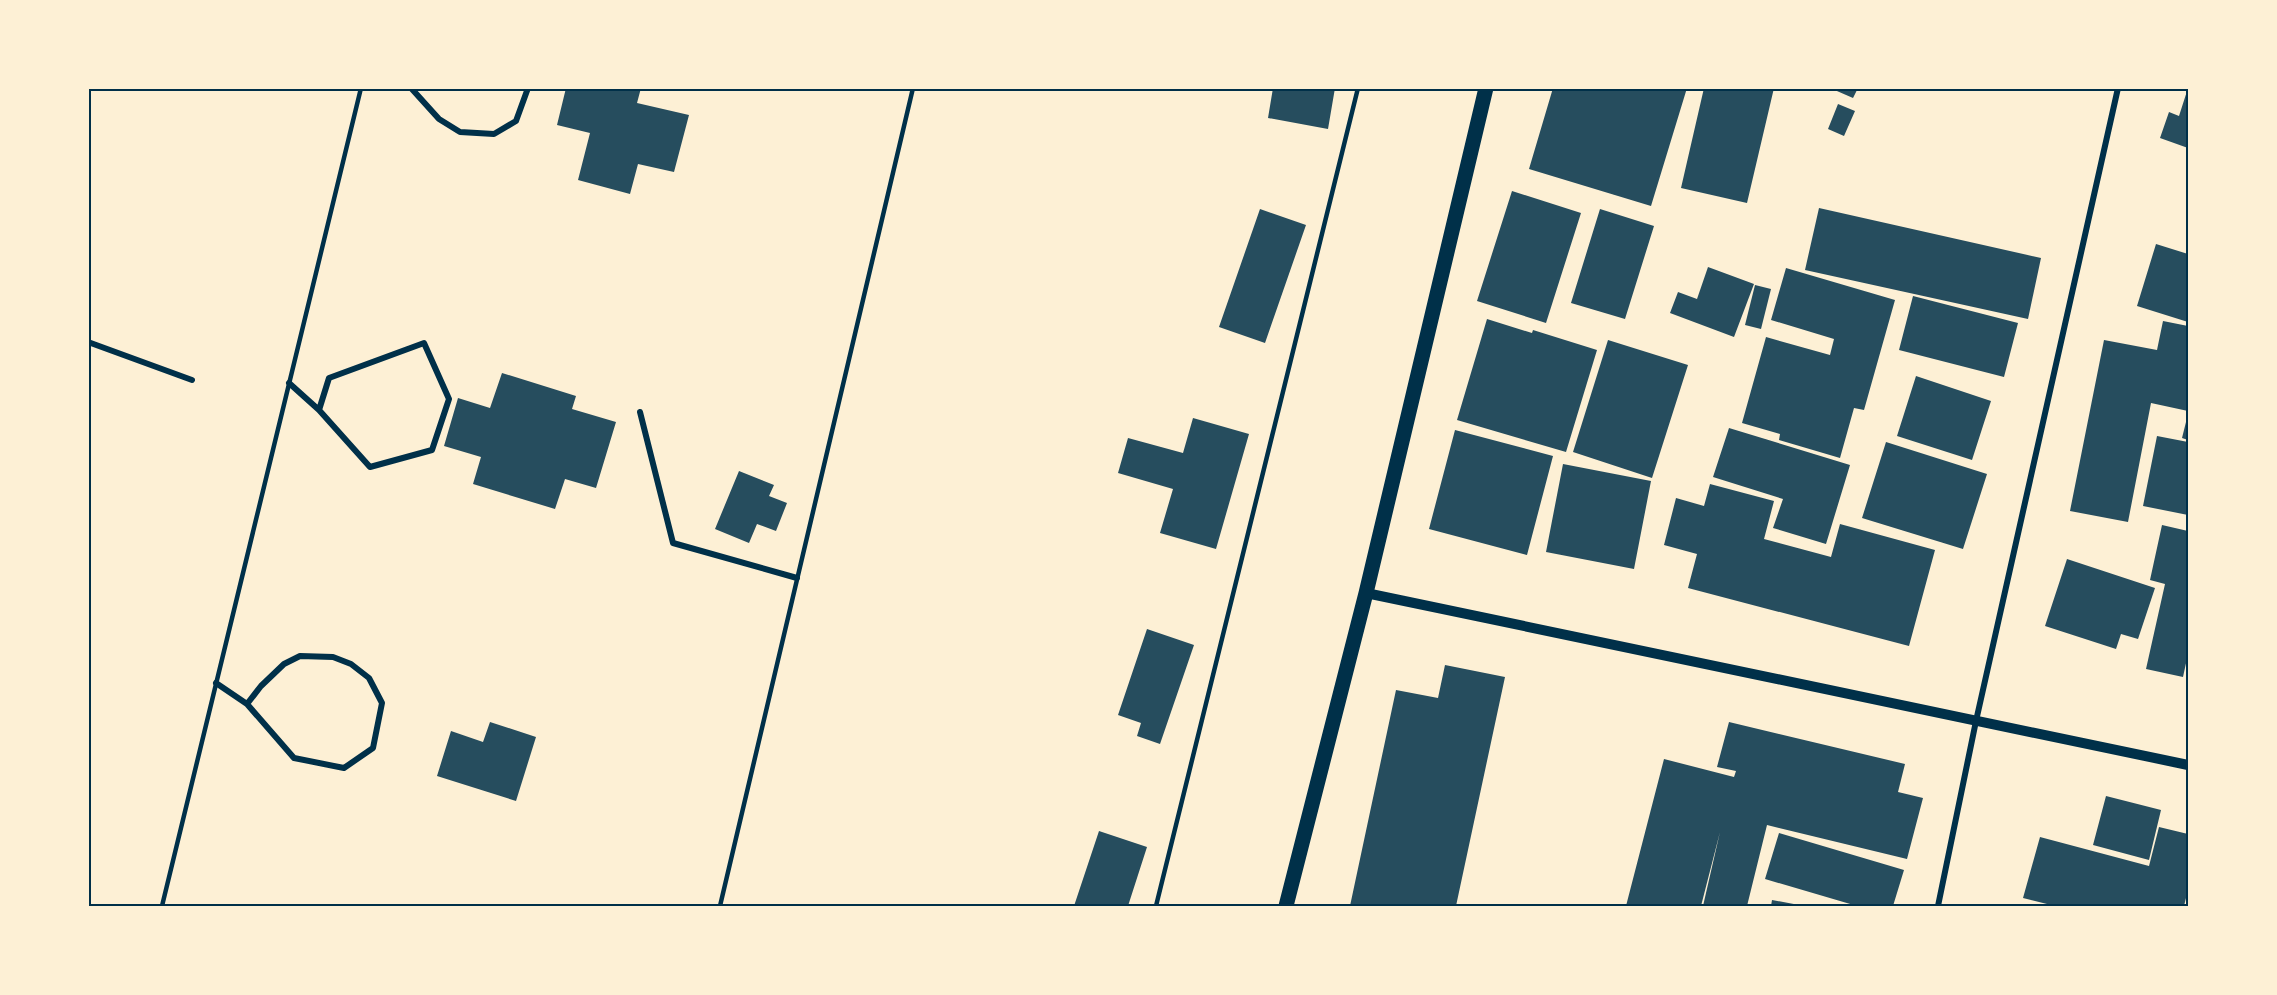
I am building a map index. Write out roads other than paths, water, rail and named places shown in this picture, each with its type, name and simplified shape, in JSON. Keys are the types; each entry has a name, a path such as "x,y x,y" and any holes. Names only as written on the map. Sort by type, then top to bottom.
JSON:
{"main road":[{"path":"1286,906 1366,593 1485,88"}],"street":[{"path":"411,88 439,119 460,132 494,134 516,121 528,88"},
{"path":"1938,906 1976,721 2118,88"},
{"path":"88,342 192,380"},
{"path":"289,383 319,410 370,467 432,450 449,399 424,343 329,378 319,410"},
{"path":"640,412 673,543 797,578"},
{"path":"1366,593 2188,765"},
{"path":"216,683 247,704 294,758 344,768 373,748 382,703 369,678 351,664 333,657 300,656 277,670 247,704"}],"lane":[{"path":"162,906 362,88"},
{"path":"720,906 913,88"},
{"path":"1156,906 1358,88"}]}
